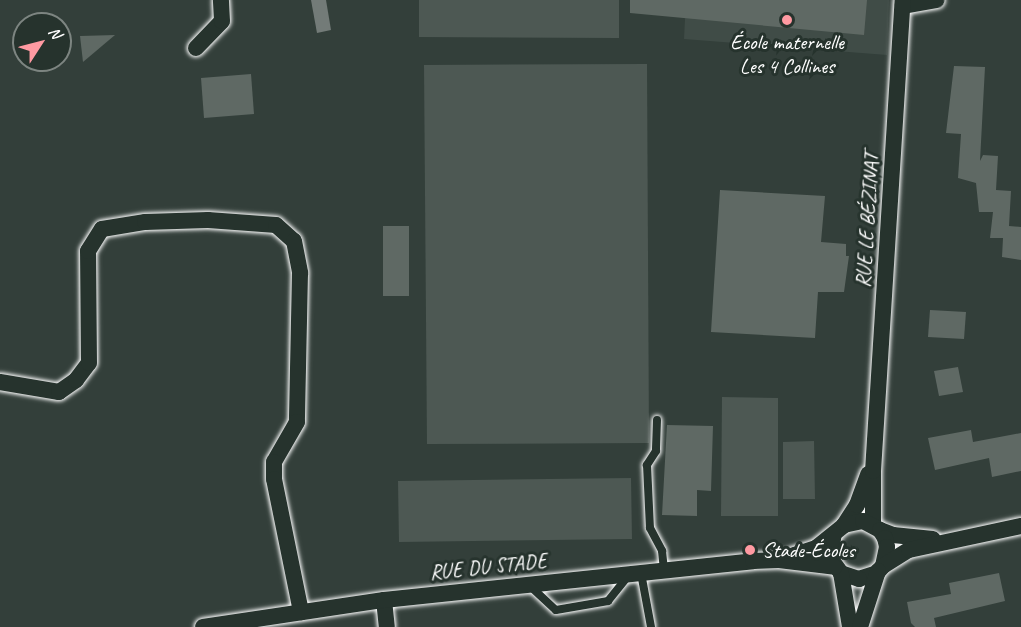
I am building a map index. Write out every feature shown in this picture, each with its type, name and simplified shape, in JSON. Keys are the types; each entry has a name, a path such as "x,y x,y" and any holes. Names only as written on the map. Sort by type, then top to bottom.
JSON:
{"street":[{"path":"196,48 222,21 220,0"},
{"path":"903,3 936,0"},
{"name":"RUE LE BÉZINAT","path":"876,528 876,444 903,3"},
{"path":"0,382 59,392 76,380 89,363 87,251 102,229 145,222 208,220 276,225 294,240 300,273 297,422 274,462 274,479 301,612"},
{"name":"RUE LE BÉZINAT","path":"839,529 857,505 876,444"},
{"path":"850,627 838,570 829,548 839,529 863,521 876,528 908,538 955,539"},
{"path":"838,570 859,579 880,569 909,550 1021,526"},
{"path":"860,627 887,547 876,528"},
{"name":"RUE DU STADE","path":"203,627 384,600 779,560 816,548 839,529"},
{"name":"RUE DU STADE","path":"779,560 838,570"},
{"path":"384,600 387,627"}],"lane":[{"path":"657,420 656,451 647,465 650,528 662,551 664,571"},
{"path":"528,585 556,610 608,602 635,574 651,627"}],"shaded area":[{"path":"311,0 326,0 331,30 317,33"},
{"path":"419,0 619,0 619,38 419,37"},
{"name":"École maternelle Les 4 Collines","path":"686,0 889,0 887,55 684,39"},
{"path":"647,64 649,443 427,444 424,65"},
{"path":"722,397 778,398 778,516 721,516"},
{"path":"814,441 815,499 783,499 783,442"},
{"path":"631,478 632,539 399,542 398,481"}],"building":[{"path":"630,0 867,0 864,35 630,13"},
{"path":"115,35 83,62 80,36"},
{"path":"954,66 985,67 980,161 983,155 998,156 996,190 1011,191 1009,226 1021,227 1021,260 1002,257 1003,238 990,238 993,212 979,212 976,183 958,178 961,134 946,133"},
{"path":"251,74 254,114 204,118 201,78"},
{"path":"720,190 825,196 821,242 846,244 846,256 849,256 844,292 818,292 815,338 711,332"},
{"path":"383,226 409,226 409,296 383,296"},
{"path":"930,310 966,312 964,339 928,337"},
{"path":"958,367 963,392 939,396 934,371"},
{"path":"667,425 713,426 711,491 697,490 697,516 662,515"},
{"path":"971,430 973,442 1021,433 1021,471 992,477 989,458 935,470 928,438"},
{"path":"999,573 1005,601 934,618 936,627 915,627 911,623 907,602 951,594 949,583"}],"place":[{"name":"École maternelle Les 4 Collines","path":"787,20"},
{"name":"Stade-Écoles","path":"750,550"}]}
